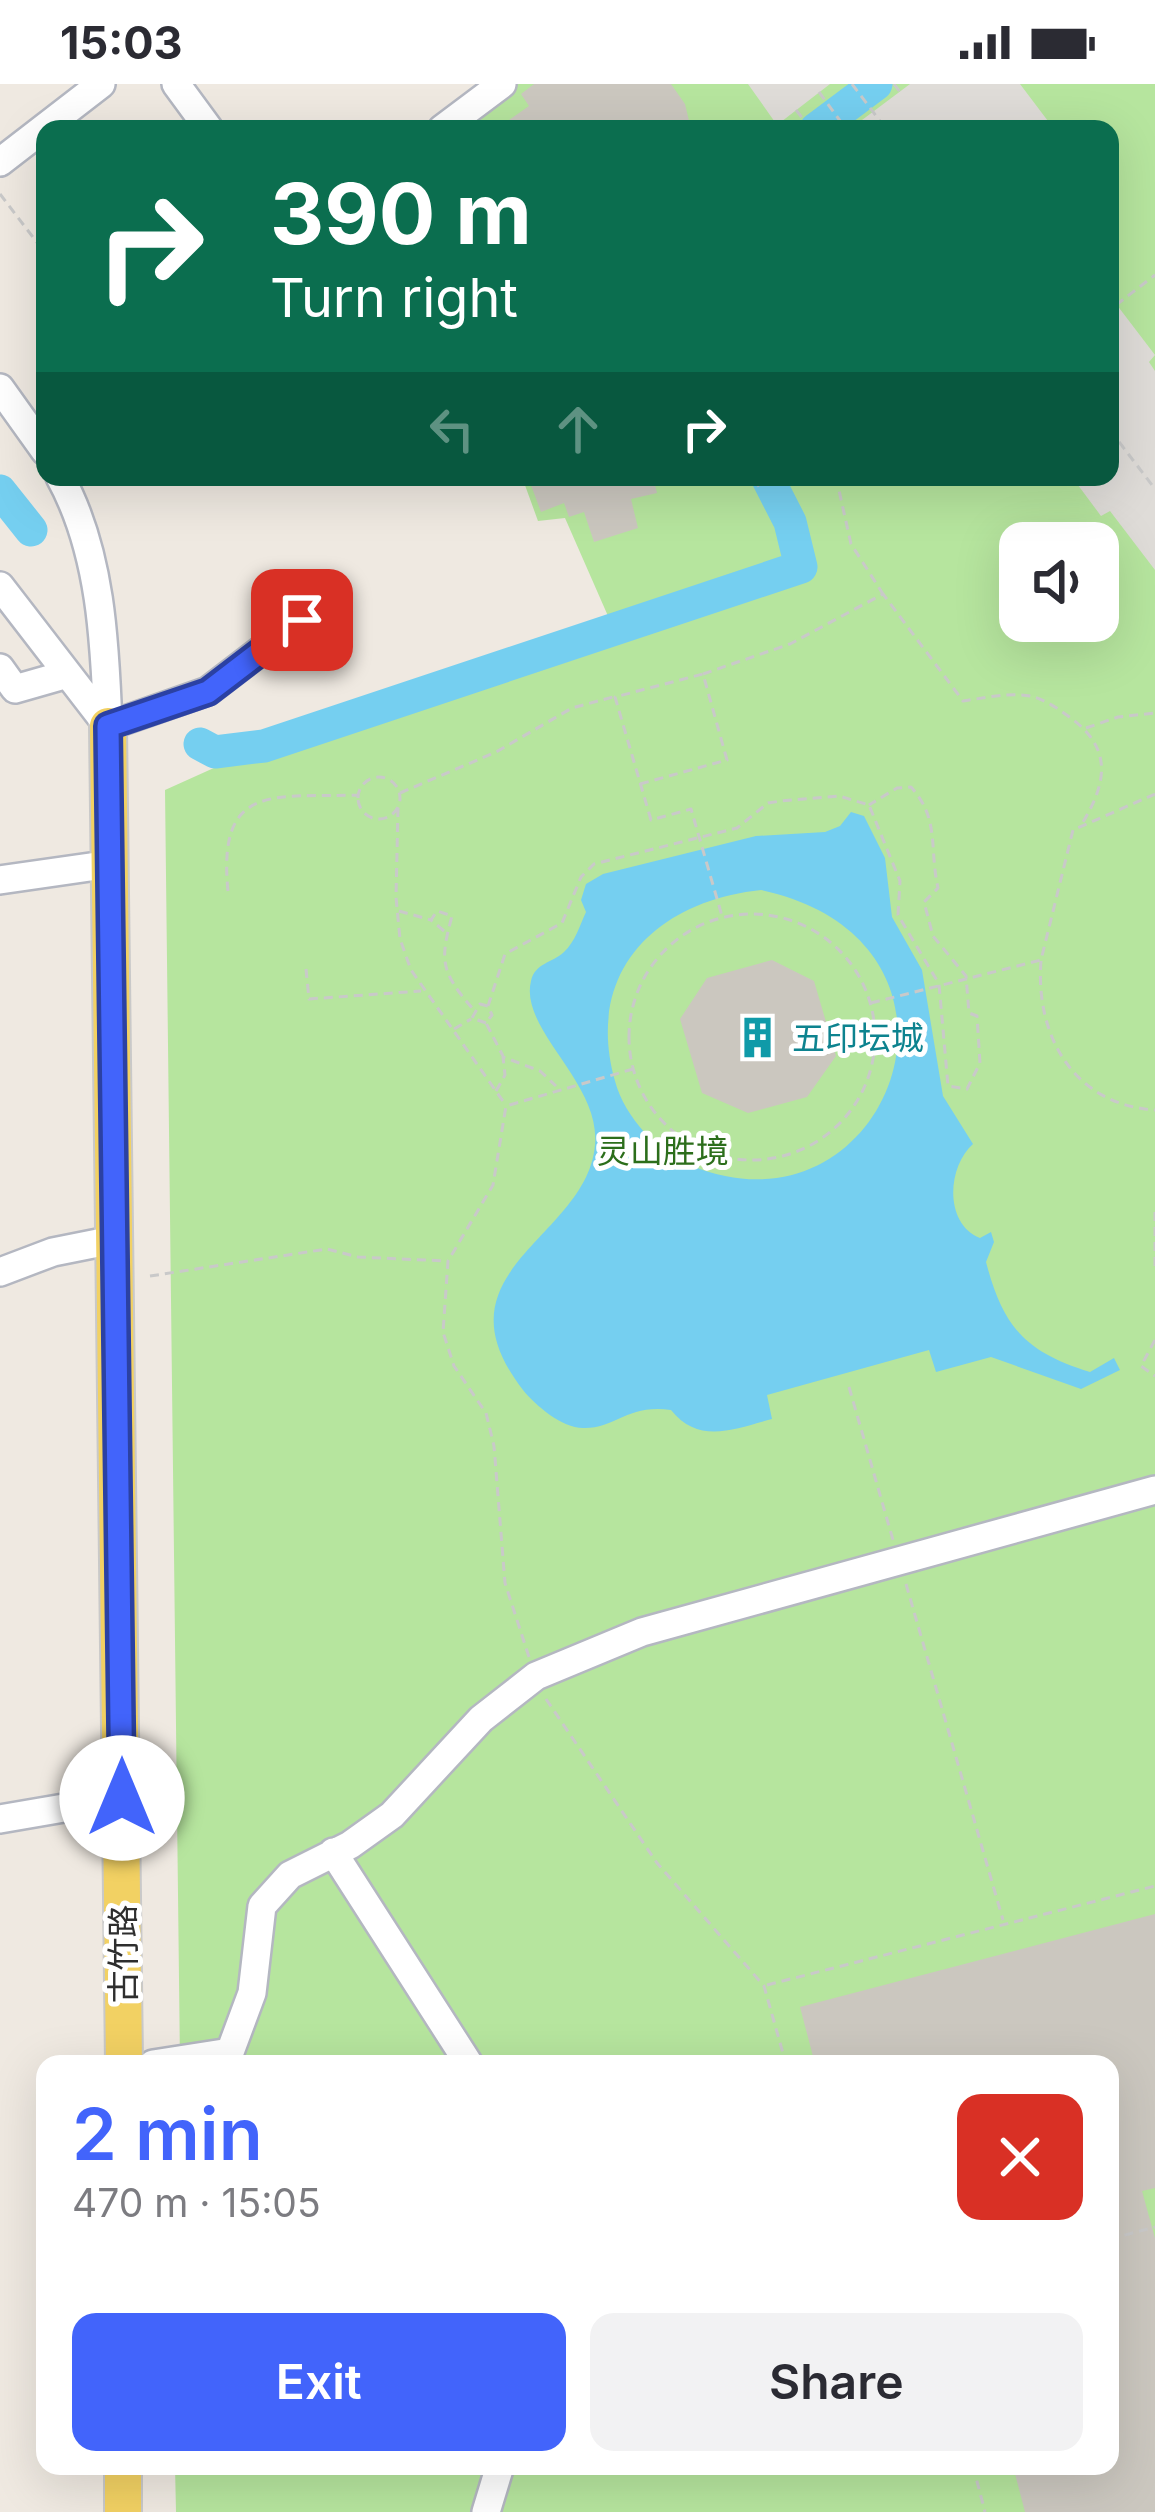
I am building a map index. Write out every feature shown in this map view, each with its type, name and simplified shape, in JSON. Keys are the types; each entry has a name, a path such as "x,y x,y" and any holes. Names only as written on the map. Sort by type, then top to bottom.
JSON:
{"main road":[{"name":"古竹路","path":"108,726 118,1239 124,2055"},
{"path":"123,2475 123,2512"}],"street":[{"path":"54,120 101,84"},
{"path":"176,84 202,120"},
{"path":"454,120 502,84"},
{"path":"0,162 36,134"},
{"path":"0,388 36,432"},
{"path":"64,486 86,542 98,598 108,726"},
{"path":"0,586 64,675 108,726"},
{"path":"108,726 208,692 302,620"},
{"path":"5,682 64,675"},
{"path":"0,880 111,864"},
{"path":"0,1272 53,1252 118,1239"},
{"path":"211,2055 230,2052 252,1993 262,1906 290,1875 392,1815 481,1720 536,1676 642,1632 1155,1490"},
{"path":"0,1819 122,1798"},
{"path":"333,1852 463,2055"},
{"path":"486,2512 497,2475"}],"path":[{"path":"852,84 879,120"},
{"path":"894,84 900,92"},
{"path":"819,92 839,120"},
{"path":"796,110 804,120"},
{"path":"0,194 36,242"},
{"path":"1119,302 1155,275"},
{"path":"1119,442 1155,489"},
{"path":"838,486 851,544 962,701 1031,696 1084,729 1099,748 1105,772 1098,798 1080,827"},
{"path":"400,793 496,752 572,708 703,674 790,644 884,594"},
{"path":"640,784 727,760 703,674"},
{"path":"615,697 651,820 691,809 722,918"},
{"path":"1084,729 1118,717 1155,713"},
{"path":"398,808 387,818 373,818 362,809 358,795 365,783 378,777 392,781 400,793 400,939 424,991 506,1106 493,1185 448,1261 443,1332 454,1366 486,1413 494,1446 506,1583 536,1676 562,1729 656,1863 764,1986 783,2055"},
{"path":"486,1023 492,1015 488,1006 505,954 562,923 581,877 593,864 737,828 781,800 839,796 869,806 900,881 898,915 936,985 948,1086 967,1088 980,1064 977,1016 969,1012 966,976 944,956 926,918 924,902 938,888 932,862 936,826 911,787 897,788 869,806"},
{"path":"1155,794 1073,830 1041,960 1038,1000 1067,1062 1097,1097 1126,1108 1155,1110"},
{"path":"228,891 224,857 229,827 243,809 283,795 358,795"},
{"path":"398,910 431,920 444,931 446,977 472,1009 472,1018"},
{"path":"431,920 437,910 446,910 452,923 444,931"},
{"path":"776,917 813,931 845,956 871,1003 873,1062 856,1102 826,1136 772,1159 742,1160 686,1141 645,1098 633,1069 631,1016 653,964 684,936 722,918 776,917"},
{"path":"871,1003 1041,960"},
{"path":"306,969 309,999 424,991"},
{"path":"472,1009 488,1006"},
{"path":"454,1029 472,1018"},
{"path":"472,1018 486,1023 503,1057 505,1075 495,1092"},
{"path":"503,1057 540,1071 558,1090"},
{"path":"506,1106 633,1069"},
{"path":"1155,1212 1155,1268"},
{"path":"150,1276 327,1249 375,1259 448,1261"},
{"path":"1155,1340 1141,1366 1155,1376"},
{"path":"849,1387 1004,1920"},
{"path":"764,1986 1004,1920 1155,1886"},
{"path":"1119,2237 1155,2227"},
{"path":"975,2475 985,2512"}],"green space":[{"name":"灵山胜境","path":"485,84 1155,84 1155,2512 176,2512 175,2475 1119,2475 1119,2055 180,2055 165,790 236,758 615,632 565,518 538,521 525,486 1119,486 1119,120 481,120"}],"shaded area":[{"path":"748,84 830,84 783,120 773,120"},
{"path":"910,84 1020,84 1047,120 862,120"},
{"path":"1119,308 1155,355 1149,362 1155,371 1155,570 1110,511 1101,516 1079,486 1119,486"}],"water":[{"path":"851,812 864,816 885,858 892,917 922,970 943,1096 973,1144 954,1180 955,1208 968,1231 980,1238 991,1232 994,1242 986,1262 1000,1304 1020,1334 1049,1356 1090,1372 1114,1358 1120,1370 1081,1389 991,1357 936,1372 929,1350 767,1395 772,1419 731,1430 693,1428 671,1410 656,1409 594,1427 566,1424 523,1390 499,1349 494,1314 503,1285 521,1258 586,1178 595,1145 586,1100 537,1018 531,1000 533,975 571,943 586,912 581,900 586,884 603,874 756,836 825,832 840,826","holes":["761,890 835,920 880,966 897,1021 891,1078 864,1128 820,1164 762,1179 692,1166 667,1152 626,1108 608,1042 610,1006 620,975 637,948 690,909"]}],"building":[{"path":"534,84 671,84 685,104 689,120 509,120 529,106 521,94"},
{"path":"531,486 655,486 657,493 631,499 638,528 594,542 584,512 569,517 564,503 541,512"},
{"name":"五印坛城","path":"772,960 814,981 836,1056 807,1097 748,1113 702,1093 680,1019 707,978"},
{"path":"1155,1914 1155,2188 1142,2191 1155,2238 1155,2512 1025,2512 1015,2475 1119,2475 1119,2055 813,2055 800,2007"}],"waterway":[{"path":"828,120 876,84"},
{"path":"200,744 215,752 264,746 801,567 790,522 772,486"},
{"path":"0,491 31,530"}],"place":[{"name":"五印坛城","path":"758,1038"}],"route":[{"path":"122,1798 108,726 164,711 208,692 302,620"}]}
